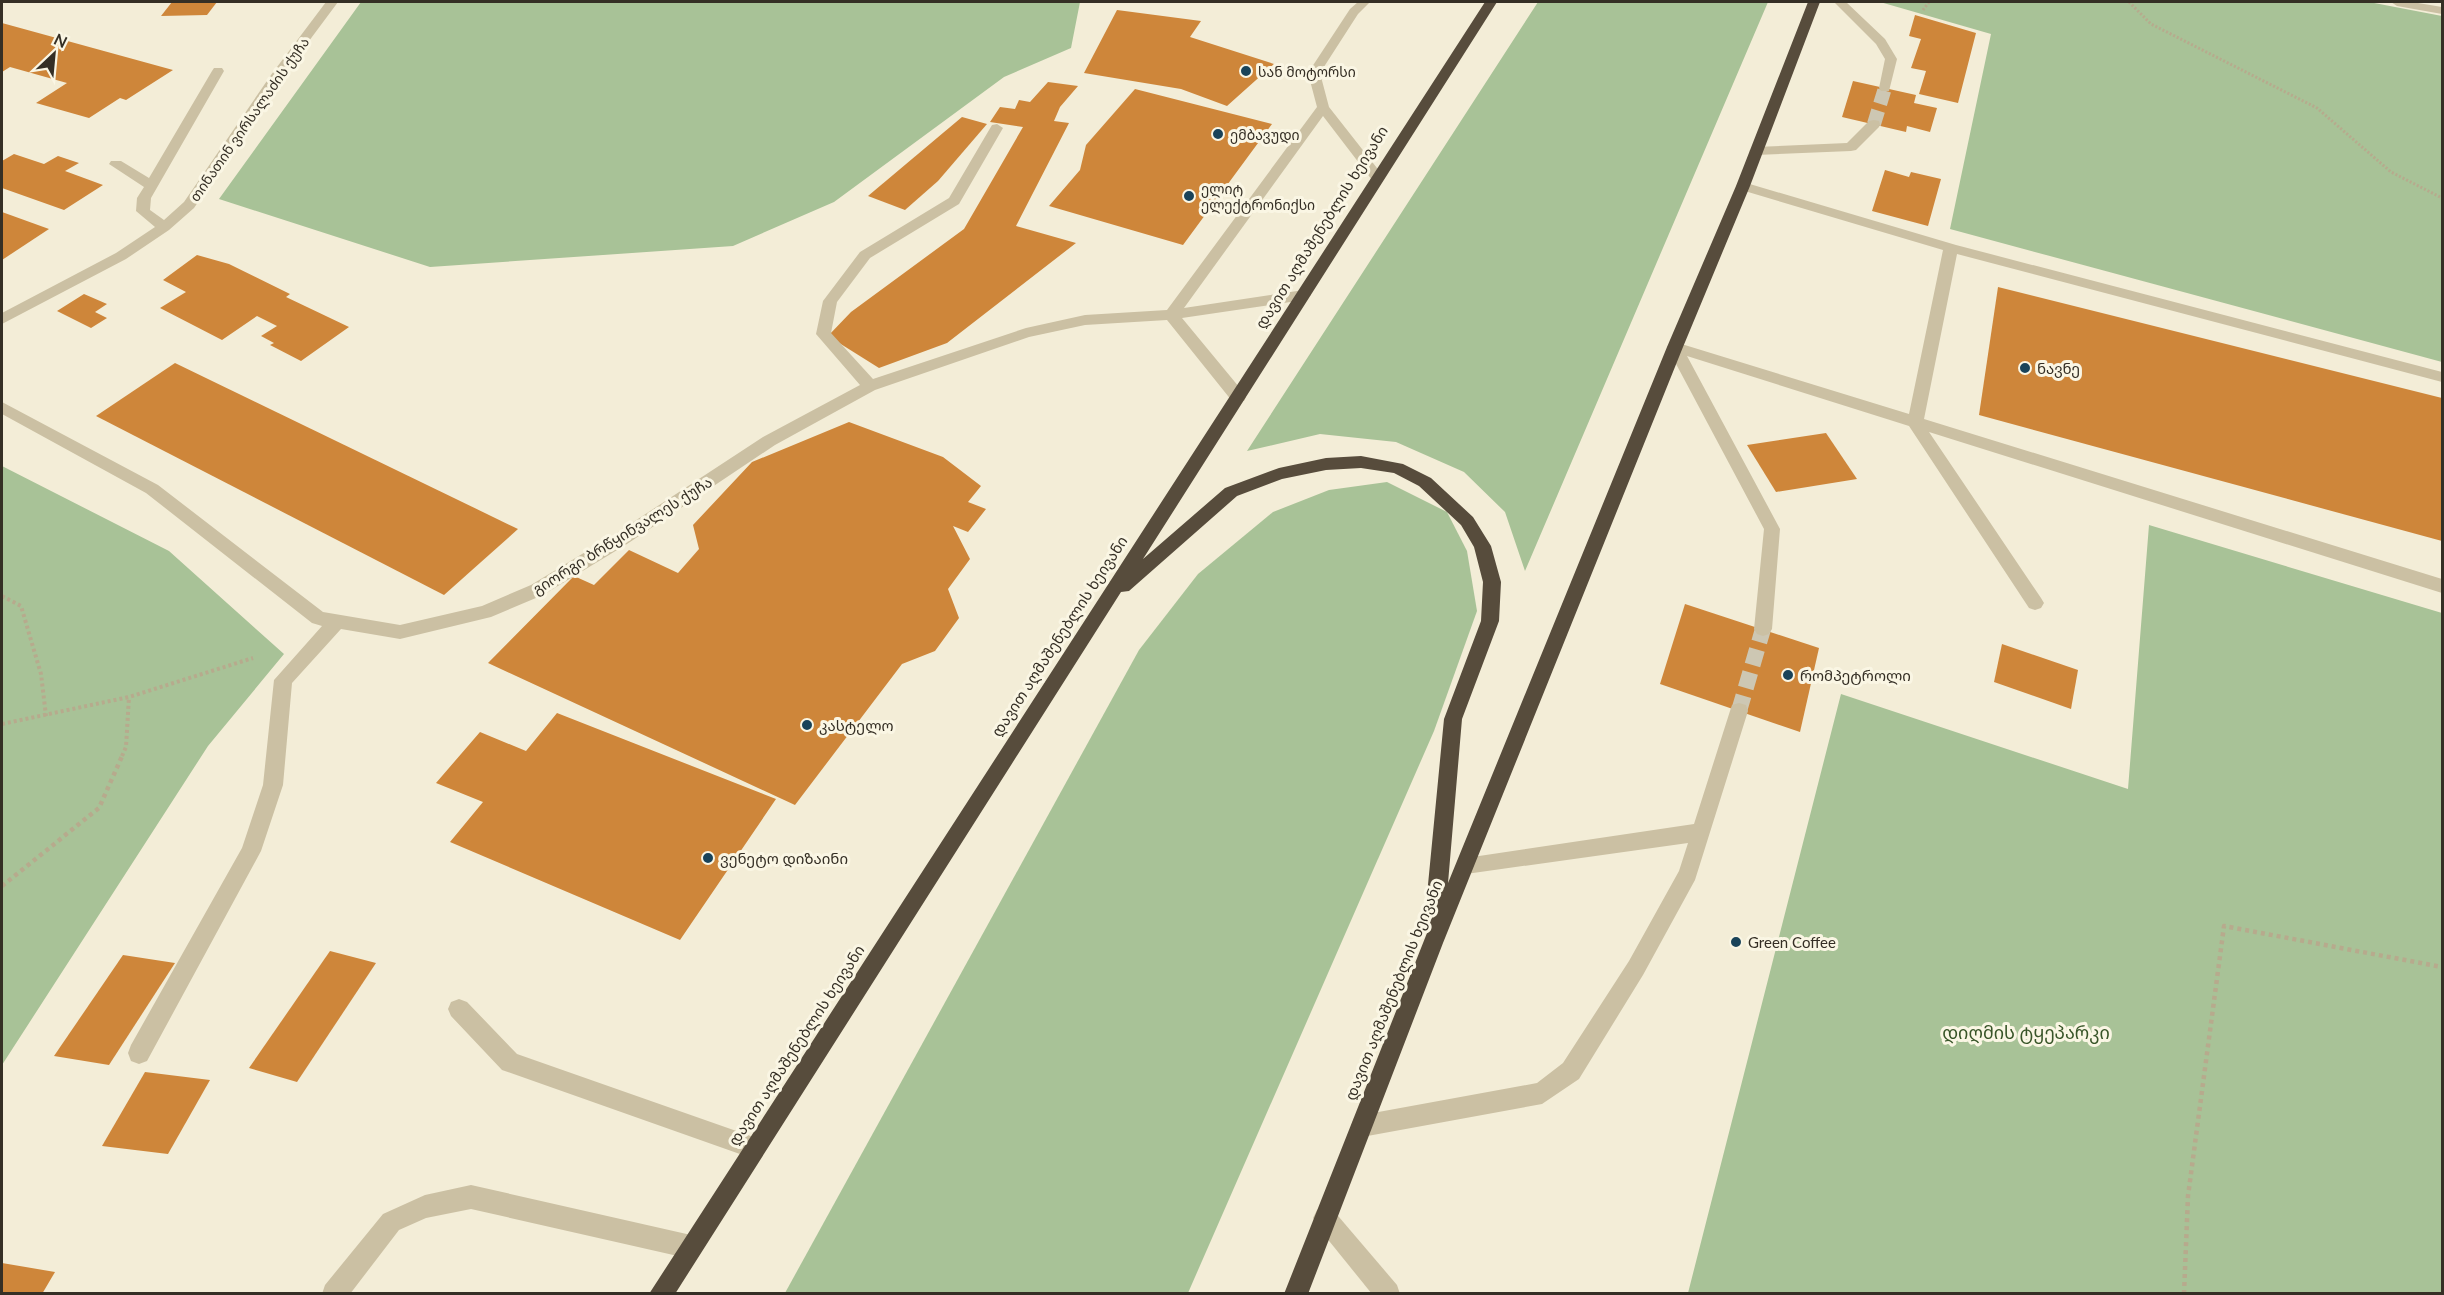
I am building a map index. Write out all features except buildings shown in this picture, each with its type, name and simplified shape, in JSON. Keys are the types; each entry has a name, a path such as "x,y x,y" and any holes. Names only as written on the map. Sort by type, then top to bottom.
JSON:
{"highway":[{"name":"დავით აღმაშენებლის ხეივანი","path":"661,1293 1491,2"},
{"name":"დავით აღმაშენებლის ხეივანი","path":"1296,1293 1432,943 1466,865 1674,347 1743,186 1814,2"},
{"path":"1107,600 1231,492 1279,474 1326,464 1361,462 1397,468 1425,482 1467,521 1482,546 1492,582 1490,621 1453,720 1432,943"}],"street":[{"name":"თინათინ ვირსალაძის ქუჩა","path":"2,319 121,256 164,226 189,204 275,78 333,2"},
{"path":"1364,2 1354,12 1314,73 1323,107 1377,177"},
{"path":"1840,2 1881,42 1891,59 1885,88"},
{"path":"2397,2 2442,11"},
{"path":"164,226 143,211 144,198 218,70"},
{"path":"1238,397 1171,315 1323,107"},
{"path":"1756,152 1851,147 1874,124"},
{"path":"870,386 822,334 830,301 865,255 954,201 997,128"},
{"path":"116,164 150,185"},
{"path":"1743,186 1951,248 2442,377"},
{"path":"1951,248 1915,423 2035,603"},
{"name":"გიორგი ბრწყინვალეს ქუჩა","path":"2,407 152,489 318,618 400,632 485,612 537,590 621,539 769,441 870,386 1026,333 1085,320 1171,315 1304,295"},
{"path":"1674,347 2442,586"},
{"path":"1674,347 1772,529 1763,629"},
{"path":"139,1053 251,850 273,785 283,680 337,621"},
{"path":"1362,1126 1542,1093 1571,1071 1636,968 1688,874 1739,711"},
{"path":"1466,865 1701,832"},
{"path":"459,1009 510,1062 754,1149"},
{"path":"334,1293 391,1222 424,1206 471,1197 691,1247"},
{"path":"1325,1218 1388,1293"}],"path":[{"path":"1923,10 1929,2"},
{"path":"2129,2 2151,24 2317,108 2391,172 2442,198"},
{"path":"2,596 21,606 41,674 46,716"},
{"path":"2,724 129,698 257,656"},
{"path":"2,886 99,808 126,747 129,698"},
{"path":"2184,1293 2188,1196 2224,926 2442,967"}],"green space":[{"path":"361,2 1080,2 1071,48 1004,77 834,202 733,246 430,267 219,199"},
{"path":"1538,2 1768,2 1525,571 1505,512 1464,472 1396,442 1320,434 1247,451"},
{"path":"1880,2 2369,2 2442,16 2442,362 1950,229 1991,34"},
{"path":"2,466 169,551 284,654 208,746 2,1065"},
{"path":"1387,482 1447,512 1467,551 1477,611 1434,731 1188,1293 785,1293 1139,650 1198,574 1273,512 1329,490"},
{"name":"დიღმის ტყეპარკი","path":"2149,525 2442,613 2442,1293 1688,1293 1841,694 2128,789"}],"tunnel":[{"path":"1874,124 1885,88"},
{"path":"1739,711 1763,629"}],"place":[{"name":"სან მოტორსი","path":"1246,71"},
{"name":"ემბავუდი","path":"1218,134"},
{"name":"ელიტ ელექტრონიქსი","path":"1189,196"},
{"name":"ნავნე","path":"2025,368"},
{"name":"რომპეტროლი","path":"1788,675"},
{"name":"კასტელო","path":"807,725"},
{"name":"ვენეტო დიზაინი","path":"708,858"},
{"name":"Green Coffee","path":"1736,942"}]}
